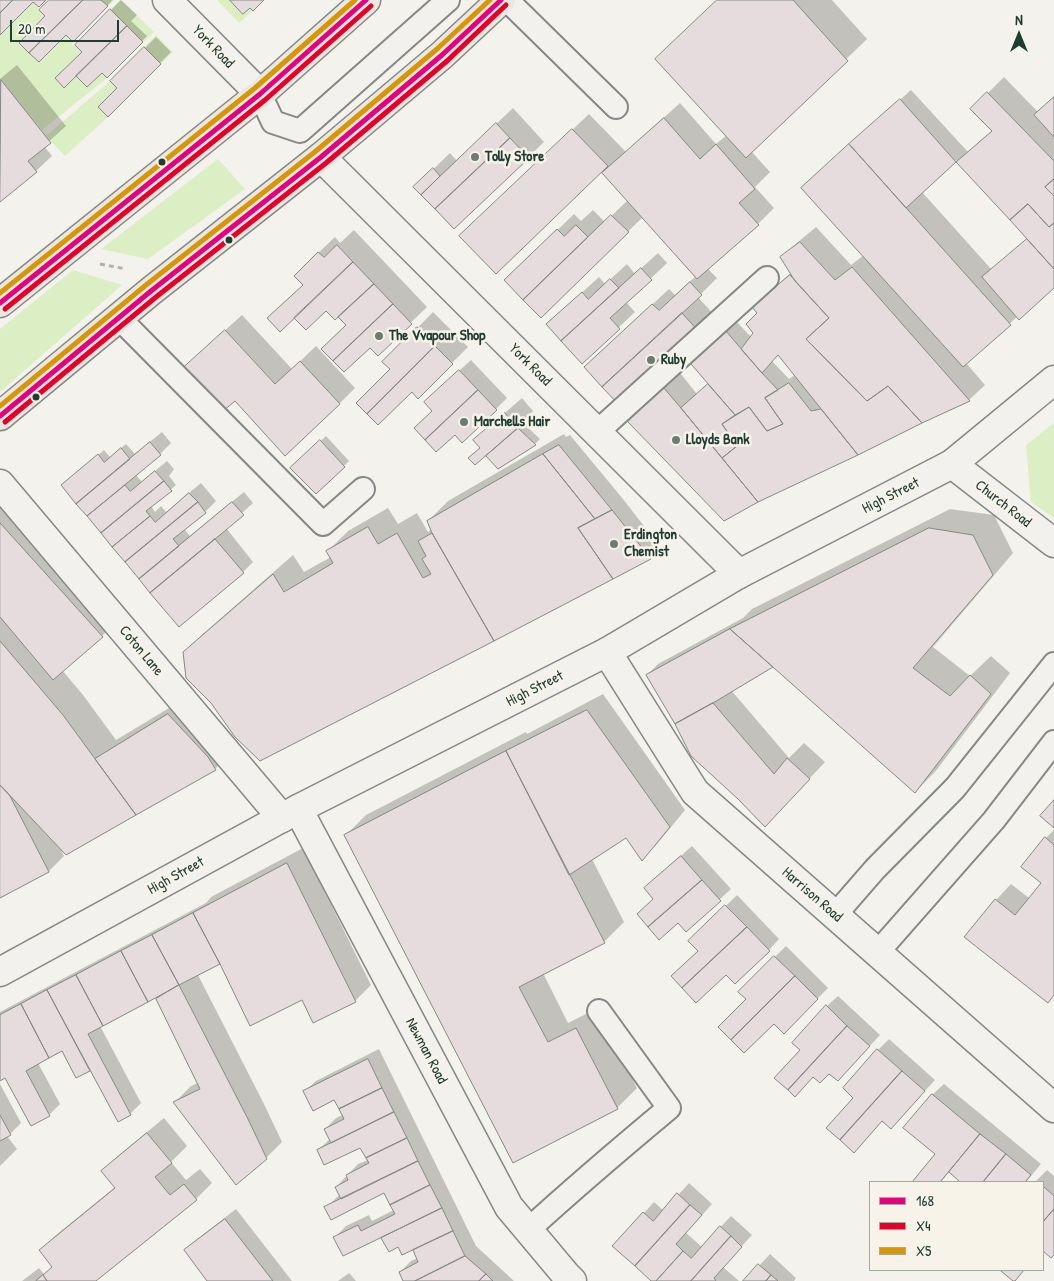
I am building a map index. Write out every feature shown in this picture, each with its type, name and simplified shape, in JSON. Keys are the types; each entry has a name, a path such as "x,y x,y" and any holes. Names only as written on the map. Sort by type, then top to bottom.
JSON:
{"main road":[{"path":"0,302 260,94 366,0"},
{"path":"0,416 151,292 321,157 442,55 501,0"}],"street":[{"name":"York Road","path":"167,0 260,94"},
{"name":"York Road","path":"321,157 739,574"},
{"name":"High Street","path":"0,972 290,814 607,652 739,574 952,464 1054,380"},
{"name":"Church Road","path":"952,464 1054,543"},
{"name":"Coton Lane","path":"0,484 290,814"},
{"name":"Harrison Road","path":"607,652 695,792 1054,1108"},
{"name":"Newman Road","path":"290,814 509,1207 572,1281"}],"lane":[{"path":"260,94 273,122 300,131 448,0"},
{"path":"507,0 616,107"},
{"path":"597,432 767,278"},
{"path":"119,318 322,524 363,489"},
{"path":"835,915 875,869 955,788 1054,664"},
{"path":"878,953 994,820 1054,742"},
{"path":"528,1230 565,1196 669,1108 600,1011"}],"path":[{"path":"72,243 86,262 134,271 151,292"}],"green space":[{"path":"0,0 46,0 37,11 49,0 114,0 71,45 75,45 120,0 154,32 107,78 42,130 0,79"},
{"path":"217,0 264,0 239,23"},
{"path":"156,35 173,52 108,117 65,156 46,136 110,81"},
{"path":"218,159 245,189 148,259 101,249"},
{"path":"73,270 122,285 0,392 0,329"},
{"path":"1054,423 1054,518 1031,502 1026,445"}],"building":[{"path":"0,0 13,0 0,13"},
{"path":"13,0 46,0 39,7 33,2 0,35 0,13"},
{"path":"49,0 83,0 29,53 19,43 45,16 39,10"},
{"path":"83,0 101,0 108,6 73,42 66,35 39,62 29,53"},
{"path":"230,0 264,0 253,11 250,8 243,14"},
{"path":"717,0 793,0 848,61 746,158 655,59"},
{"path":"110,9 127,26 64,88 55,78 82,52 75,45"},
{"path":"127,26 143,42 107,78 102,73 87,87 76,76"},
{"path":"144,47 161,64 108,117 98,107 117,88 110,81"},
{"path":"1,80 51,143 28,161 37,172 0,202"},
{"path":"987,92 1054,161 1054,179 1045,187 1054,196 1054,223 1049,227 1028,204 1010,220 956,162 992,131 970,109"},
{"path":"1054,97 1054,137 1034,115"},
{"path":"900,99 956,162 906,208 849,144"},
{"path":"664,118 700,159 716,144 755,189 739,203 759,225 697,279 602,173"},
{"name":"Tolly Store","path":"496,123 510,138 435,209 421,195"},
{"path":"572,129 608,166 496,274 459,236"},
{"path":"510,138 529,158 454,229 435,209"},
{"path":"849,144 1011,325 963,367 801,188"},
{"path":"433,168 440,176 421,195 413,187"},
{"path":"1054,179 1054,196 1045,187"},
{"path":"1028,204 1049,227 1054,223 1054,269 1010,220"},
{"path":"611,215 629,232 541,318 523,300"},
{"path":"576,225 588,237 523,300 504,280 557,229 564,236"},
{"path":"1027,239 1054,269 1054,288 1019,320 982,277"},
{"path":"800,242 835,280 852,267 970,401 922,423 888,386 867,401 806,339 829,318 795,281 780,257"},
{"path":"337,245 353,262 280,332 267,318 303,285 294,276 318,252 324,257"},
{"path":"353,262 374,284 335,320 326,311 306,330 294,318"},
{"path":"641,268 652,280 610,318 620,329 582,364 561,341"},
{"path":"790,275 829,318 806,339 867,401 888,386 922,423 858,455 778,355 762,373 741,349 753,333 746,324 757,313 752,307"},
{"path":"610,279 619,288 561,341 546,324 582,292 588,299"},
{"path":"690,282 702,295 602,387 584,367 652,304 659,310"},
{"path":"374,284 393,304 333,361 321,349 346,325 338,317"},
{"name":"The Vvapour Shop","path":"393,304 412,324 378,356 370,348 344,372 333,361"},
{"name":"Ruby","path":"682,313 700,333 621,407 602,387"},
{"path":"417,327 435,346 367,414 356,403 390,369 382,362"},
{"path":"225,330 275,384 300,361 340,404 285,456 235,401 222,412 182,369"},
{"path":"725,330 778,390 765,398 783,424 767,431 749,407 735,415 691,364"},
{"path":"435,346 453,364 418,399 412,392 378,425 367,414"},
{"path":"459,370 478,390 425,440 414,428 432,411 424,402"},
{"path":"789,383 811,411 821,409 858,455 758,502 722,458 737,446 722,424 749,407 767,431 783,424 765,398"},
{"path":"708,384 735,415 722,424 737,446 722,458 681,408"},
{"name":"Lloyds Bank","path":"663,387 758,502 724,521 628,422"},
{"name":"Marchells Hair","path":"478,390 497,410 462,443 455,435 436,452 425,440"},
{"path":"505,413 518,428 475,465 468,458 480,448 473,440"},
{"path":"518,428 536,445 498,469 486,456"},
{"path":"320,440 345,467 316,494 290,468"},
{"path":"150,442 161,455 87,516 76,504"},
{"path":"559,445 612,510 595,519 543,454"},
{"path":"121,448 130,459 76,504 61,485 98,454 104,462"},
{"path":"543,454 595,519 578,528 613,579 494,641 427,521"},
{"path":"155,471 164,481 101,533 87,516 125,485 130,491"},
{"path":"164,481 172,491 146,511 150,516 112,547 101,533"},
{"path":"189,493 198,502 125,562 112,547 150,516 155,522"},
{"path":"198,502 206,513 173,539 179,546 139,579 125,562"},
{"path":"232,502 244,515 150,593 139,579"},
{"name":"Erdington Chemist","path":"612,510 651,559 613,579 578,528"},
{"path":"0,523 103,637 53,680 0,617"},
{"path":"368,527 378,544 397,533 423,578 431,574 422,559 426,556 418,541 432,533 494,641 260,761 235,737 211,703 186,678 183,652 273,574 284,592 333,563 326,551"},
{"path":"929,528 973,535 993,575 913,668 950,696 970,675 991,694 915,793 730,629"},
{"path":"215,539 244,573 179,627 150,593"},
{"path":"730,629 773,667 675,724 646,675"},
{"path":"0,641 63,715 136,815 66,855 0,785"},
{"path":"713,703 774,774 787,758 810,779 765,827 738,799 691,756 675,724"},
{"path":"587,710 670,827 642,861 626,838 569,875 506,751"},
{"path":"168,714 208,757 216,770 136,815 95,759"},
{"path":"506,751 605,943 519,987 548,1042 576,1028 618,1109 513,1163 344,835"},
{"path":"0,785 10,796 49,872 0,898"},
{"path":"1054,800 1054,828 1040,816"},
{"path":"1045,837 1054,845 1054,995 1048,1003 964,937 995,899 1015,915 1041,883 1021,867"},
{"path":"681,856 702,880 648,927 637,914 653,899 644,888"},
{"path":"287,863 356,1002 313,1023 302,1000 250,1026 193,913"},
{"path":"702,880 721,901 686,932 678,923 659,940 648,927"},
{"path":"725,905 747,927 682,988 671,976 698,951 688,941"},
{"path":"193,913 220,964 179,985 152,935"},
{"path":"747,927 770,951 735,984 726,975 696,1003 682,988"},
{"path":"152,935 179,985 148,1002 121,951"},
{"path":"121,951 148,1002 103,1026 76,975"},
{"path":"774,956 795,976 731,1040 718,1027 746,999 738,992"},
{"path":"76,975 103,1026 88,1034 131,1115 118,1122 47,990"},
{"path":"795,976 818,999 784,1034 774,1024 744,1053 731,1040"},
{"path":"179,985 267,1159 236,1185 173,1102 200,1089 156,999"},
{"path":"47,990 90,1071 76,1078 62,1051 49,1058 21,1004"},
{"path":"21,1004 49,1058 26,1071 50,1116 31,1126 5,1078 0,1081 0,1015"},
{"path":"826,1005 847,1026 788,1090 774,1078 800,1050 792,1043"},
{"path":"847,1026 870,1046 838,1081 829,1074 820,1083 813,1077 795,1097 788,1090"},
{"path":"877,1049 902,1071 840,1140 826,1128 853,1098 843,1088"},
{"path":"368,1059 382,1088 339,1109 334,1100 313,1111 303,1091"},
{"path":"902,1071 925,1091 891,1129 882,1121 854,1153 840,1140"},
{"path":"382,1088 394,1112 331,1143 324,1129 344,1119 339,1109"},
{"path":"932,1094 980,1134 941,1181 913,1181 935,1154 903,1128"},
{"path":"394,1112 407,1138 366,1158 360,1148 324,1165 317,1150"},
{"path":"0,1115 11,1135 0,1141"},
{"path":"147,1133 172,1163 155,1177 170,1195 184,1184 197,1200 96,1281 47,1281 43,1275 52,1267 39,1250 115,1188 101,1171"},
{"path":"980,1134 1006,1154 984,1181 959,1181 949,1172"},
{"path":"407,1138 418,1161 341,1199 335,1187 348,1180 346,1175 369,1163 366,1158"},
{"path":"1006,1154 1031,1175 1026,1181 984,1181"},
{"path":"418,1161 430,1185 390,1205 384,1193 331,1220 324,1207"},
{"path":"430,1185 442,1208 343,1256 333,1237 358,1225 361,1231 395,1214 390,1205"},
{"path":"1044,1187 1054,1196 1054,1209 1044,1221"},
{"path":"677,1193 690,1205 635,1266 612,1246 643,1212 653,1221"},
{"path":"690,1205 702,1215 676,1244 683,1251 656,1281 651,1281 635,1266"},
{"path":"442,1208 453,1231 402,1255 398,1247 389,1252 381,1238"},
{"path":"1054,1209 1054,1255 1051,1258 1044,1252 1044,1221"},
{"path":"225,1219 273,1281 207,1281 184,1250"},
{"path":"720,1226 731,1236 691,1281 656,1281 683,1251 691,1258"},
{"path":"453,1231 465,1256 415,1281 403,1281 399,1272 418,1262 413,1250"},
{"path":"731,1236 742,1247 714,1278 716,1281 691,1281"},
{"path":"465,1256 486,1274 479,1281 415,1281"},
{"path":"758,1264 771,1275 766,1281 743,1281"},
{"path":"1001,1271 1023,1271 1013,1281"},
{"path":"486,1274 493,1281 479,1281"},
{"path":"43,1275 47,1281 36,1281"},
{"path":"771,1275 778,1281 766,1281"}],"transit line":[{"name":"X5","path":"0,293 255,88 355,0"},
{"name":"168","path":"0,303 260,94 366,0"},
{"name":"X5","path":"0,406 146,285 316,151 437,49 490,0"},
{"name":"168","path":"0,416 151,291 321,157 442,55 501,0"},
{"name":"X4","path":"5,422 156,297 326,163 447,61 506,5"},
{"name":"X4","path":"5,309 265,100 371,6"}],"place":[{"name":"Tolly Store","path":"475,157"},
{"name":"The Vvapour Shop","path":"379,336"},
{"name":"Ruby","path":"651,360"},
{"name":"Marchells Hair","path":"464,422"},
{"name":"Lloyds Bank","path":"676,440"},
{"name":"Erdington Chemist","path":"614,544"}]}
